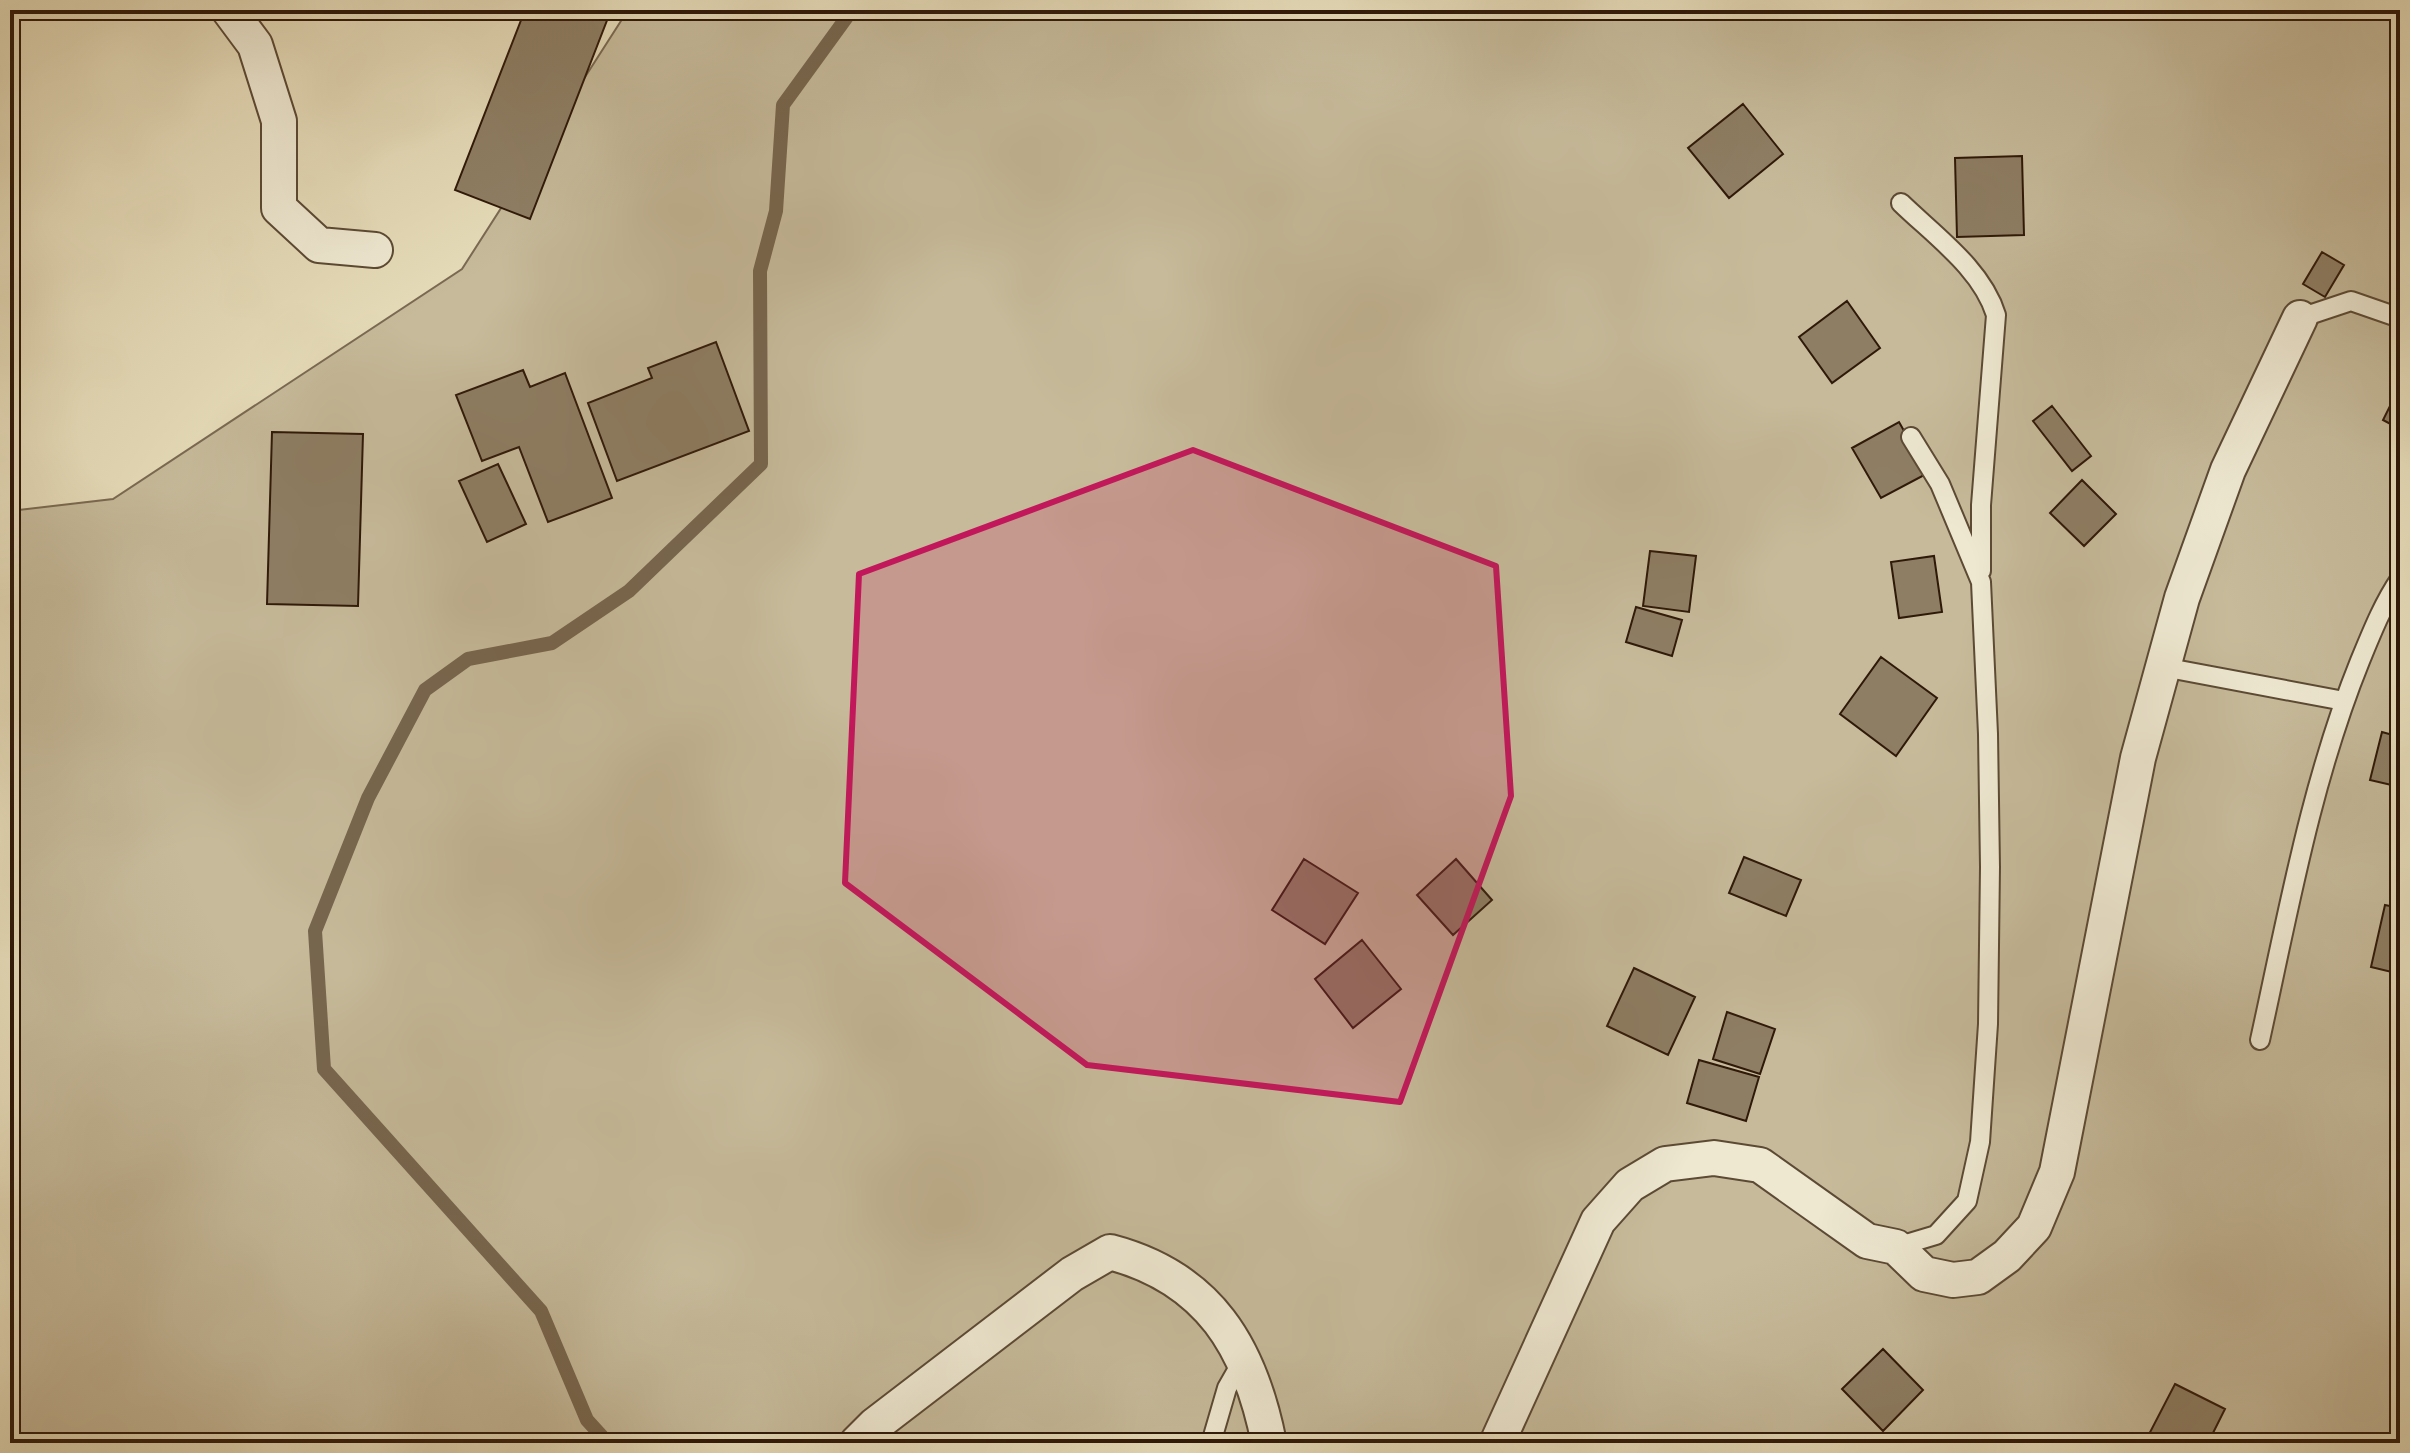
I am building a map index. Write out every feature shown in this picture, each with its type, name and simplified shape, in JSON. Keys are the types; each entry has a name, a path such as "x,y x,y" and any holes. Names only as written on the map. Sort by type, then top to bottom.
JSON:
{"street":[{"path":"229,10 255,45 279,121 279,208 319,245 375,250"},
{"path":"1497,1443 1598,1221 1630,1185 1665,1164 1714,1158 1760,1165 1867,1241 1896,1247 1924,1274 1953,1280 1978,1277 2007,1256 2034,1227 2057,1172 2138,758 2182,598 2228,470 2300,318"},
{"path":"857,1443 875,1425 1072,1274 1110,1252 1138,1259 1205,1302 1230,1335 1243,1360 1265,1419 1269,1443"}],"lane":[{"path":"1896,1247 1936,1235 1967,1201 1980,1142 1988,1024 1990,867 1981,505 1996,315 1990,295 1978,279 1901,203"},
{"path":"2300,318 2351,301 2400,318"},
{"path":"1911,437 1940,484 1981,582"},
{"path":"2260,1040 2307,829 2344,701 2386,599 2400,579"},
{"path":"2163,667 2344,701"},
{"path":"1211,1443 1227,1388 1243,1360"}],"highlighted area":[{"path":"1193,450 1496,566 1511,796 1400,1102 1087,1065 845,883 859,574"}],"shaded area":[{"path":"628,10 2400,10 2400,1443 10,1443 10,511 113,499 462,269"}],"building":[{"path":"525,10 611,10 530,219 455,190"},
{"path":"1743,104 1783,154 1729,198 1688,148"},
{"path":"2022,156 2024,235 1957,237 1955,158"},
{"path":"2322,252 2344,265 2325,297 2303,284"},
{"path":"1847,301 1880,348 1832,383 1799,337"},
{"path":"716,342 749,431 617,481 588,403 652,378 648,368"},
{"path":"523,370 530,387 565,373 612,498 548,522 519,447 482,461 456,395"},
{"path":"2400,386 2400,429 2383,420"},
{"path":"2052,406 2091,456 2072,471 2033,421"},
{"path":"1899,422 1928,473 1881,498 1852,448"},
{"path":"272,432 363,434 358,606 267,604"},
{"path":"498,464 526,524 487,542 459,481"},
{"path":"2082,480 2116,514 2084,546 2050,513"},
{"path":"1650,551 1696,556 1689,612 1643,606"},
{"path":"1934,556 1942,612 1899,618 1891,562"},
{"path":"1636,607 1682,620 1672,656 1626,642"},
{"path":"1881,657 1937,698 1896,756 1840,714"},
{"path":"2382,732 2400,737 2400,787 2370,780"},
{"path":"1744,857 1801,880 1786,916 1729,893"},
{"path":"1304,859 1358,893 1325,944 1272,910"},
{"path":"1456,859 1492,900 1453,935 1417,895"},
{"path":"2385,905 2400,908 2400,974 2371,967"},
{"path":"1362,940 1401,989 1353,1028 1315,979"},
{"path":"1634,968 1695,997 1668,1055 1607,1026"},
{"path":"1727,1012 1775,1029 1760,1074 1713,1059"},
{"path":"1699,1060 1759,1077 1746,1121 1687,1103"},
{"path":"1883,1349 1923,1390 1883,1431 1842,1389"},
{"path":"2175,1384 2225,1409 2208,1443 2152,1443 2146,1440"}],"waterway":[{"path":"608,1443 587,1420 541,1311 324,1069 315,931 368,798 425,690 468,659 552,643 629,591 761,464 760,271 776,211 783,105 852,10"}]}
